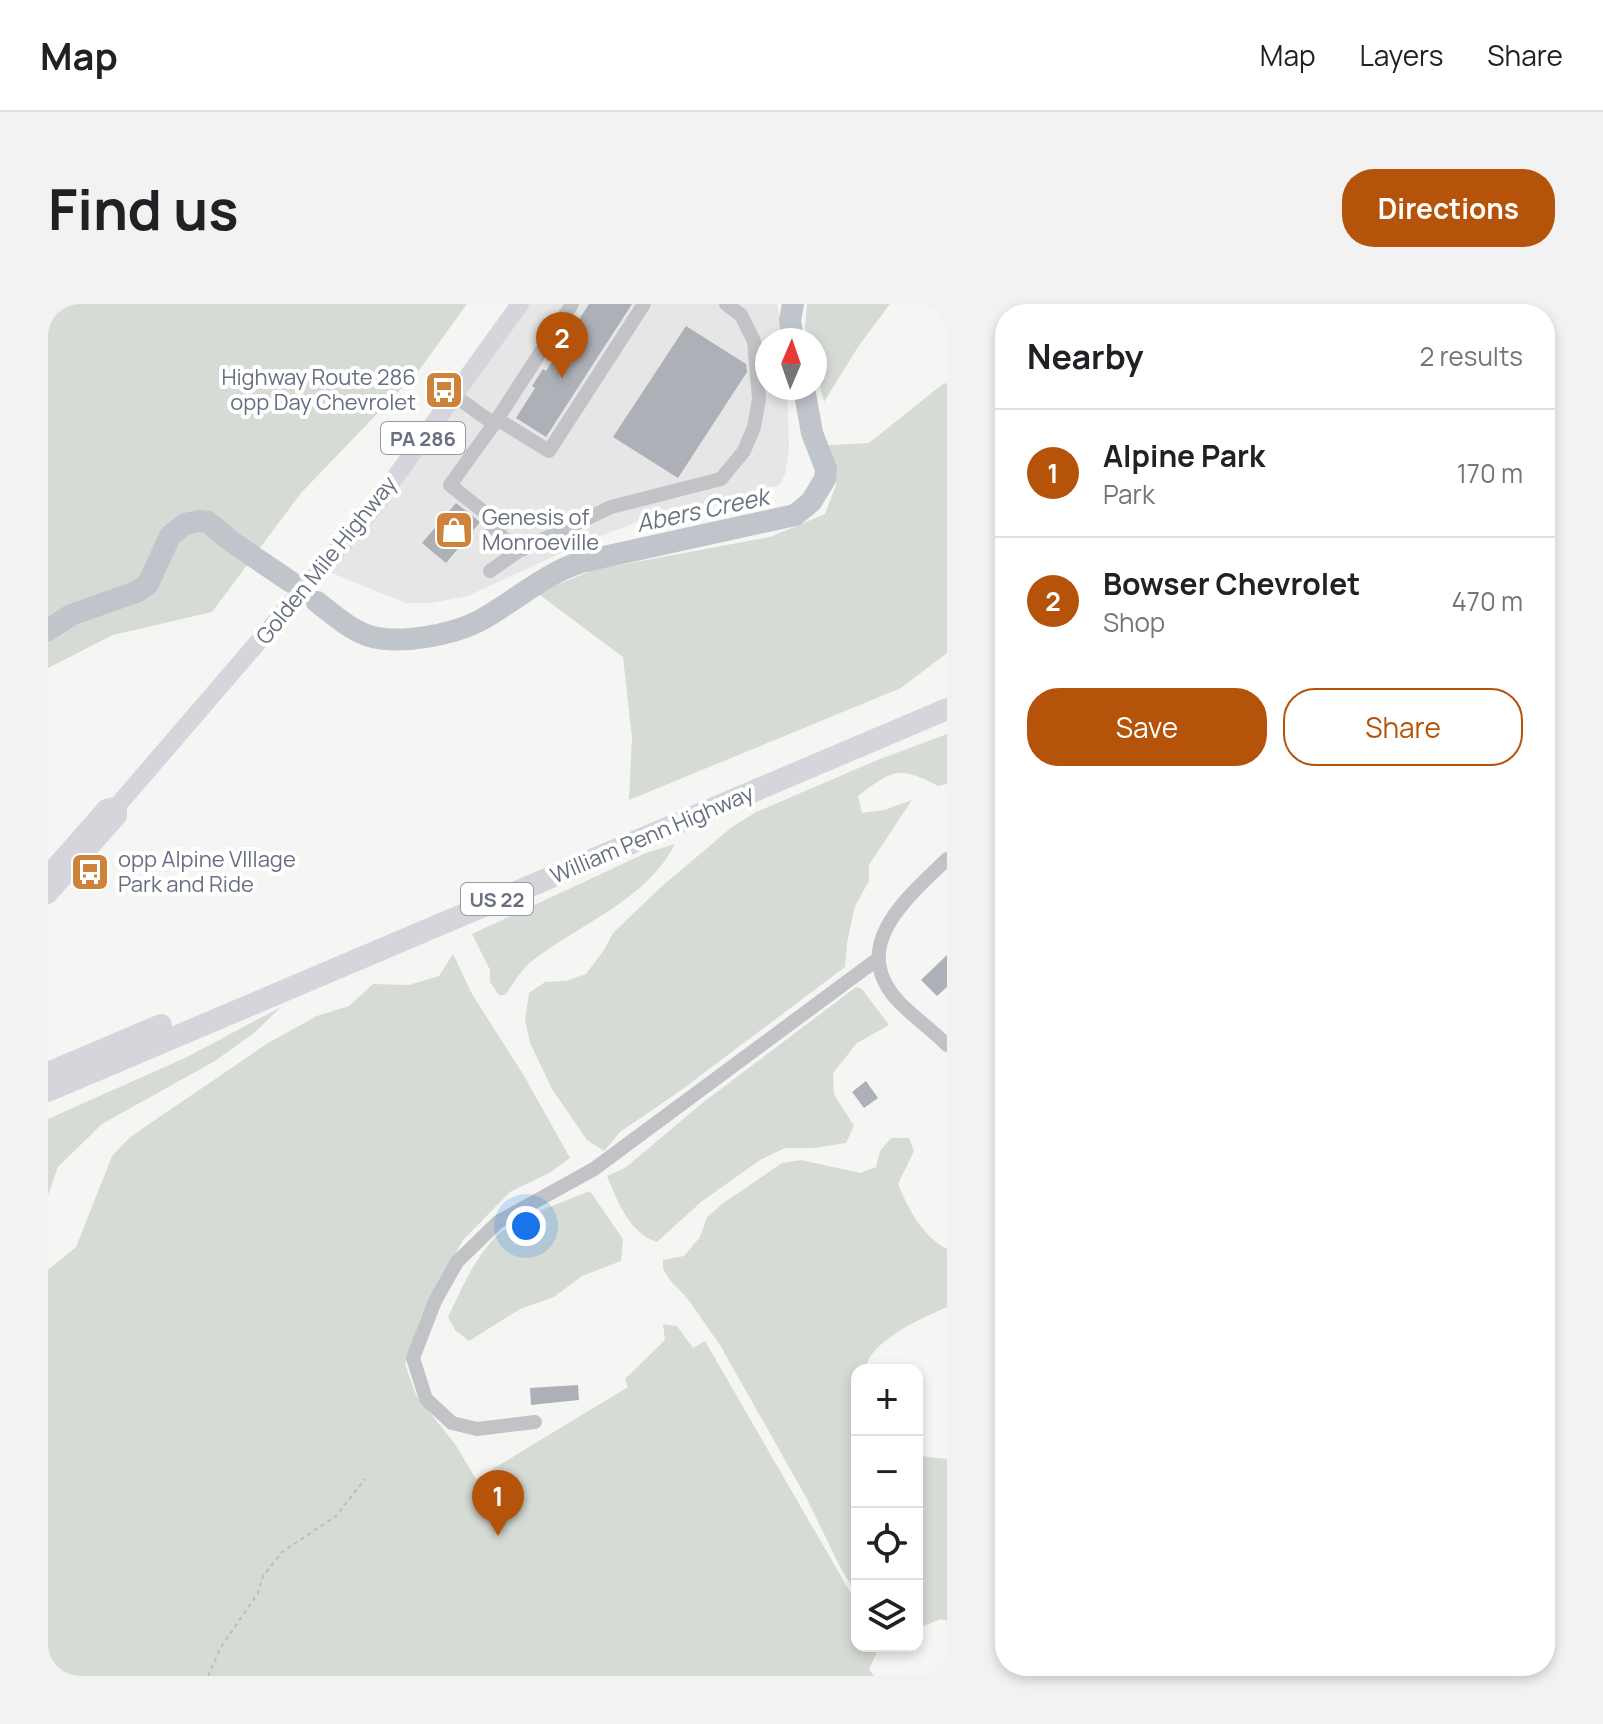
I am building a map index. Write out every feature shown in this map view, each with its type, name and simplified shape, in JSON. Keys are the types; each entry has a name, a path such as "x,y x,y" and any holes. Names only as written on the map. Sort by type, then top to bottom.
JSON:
{"highway":[{"name":"William Penn Highway","path":"48,1073 947,692"},
{"name":"William Penn Highway","path":"48,1091 947,709"}],"main road":[{"name":"Golden Mile Highway","path":"48,874 106,808 118,805 370,512 520,304"},
{"name":"Golden Mile Highway","path":"48,895 118,816 118,805"}],"street":[{"path":"517,552 492,526 489,516 450,485 572,304"},
{"path":"455,396 549,451 644,304"},
{"path":"490,571 517,552 611,507 721,479 744,451 754,427 759,399 754,341 741,315 726,304"},
{"path":"945,1040 890,991 880,970 879,958 888,922 908,897 947,859"},
{"path":"535,1422 477,1429 452,1423 426,1399 413,1358 435,1301 457,1262 498,1222 594,1169 879,958"}],"path":[{"path":"208,1676 221,1647 258,1593 263,1576 282,1552 336,1516 365,1479"}],"shaded area":[{"path":"48,304 467,304 420,369 301,493 212,612 113,635 48,668"},
{"path":"520,304 777,304 782,328 755,328 755,400 787,400 789,448 785,475 780,484 755,497 643,520 589,540 468,596 431,603 406,603 322,569"},
{"path":"807,304 890,304 858,347 827,397 827,328 805,328"},
{"path":"944,383 947,384 947,653 901,688 629,800 632,738 623,657 537,593 593,570 770,537 825,514 836,485 828,445 869,443"},
{"path":"947,734 947,784 938,786 914,775 896,773 858,796 862,813 884,810 912,800 869,865 869,881 855,906 845,967 680,1091 620,1132 604,1151 587,1140 552,1089 530,1043 525,1020 529,993 545,982 566,981 586,974 613,933 661,887 732,827 756,812"},
{"path":"675,844 647,881 610,910 532,961 505,995 499,995 490,982 490,970 472,934 646,853"},
{"path":"453,954 472,994 523,1074 570,1158 551,1172 510,1192 463,1240 421,1317 405,1364 416,1395 455,1444 476,1479 628,1387 625,1379 665,1340 663,1324 677,1326 693,1348 705,1341 851,1594 851,1652 877,1652 869,1669 874,1676 48,1676 48,1270 76,1247 112,1156 130,1137 268,1043 317,1016 349,1006 373,984 409,985 439,976"},
{"path":"856,987 862,989 889,1025 857,1043 833,1073 834,1094 854,1126 846,1143 785,1148 760,1160 701,1202 657,1242 639,1232 626,1215 607,1176 625,1168 701,1104"},
{"path":"281,1007 254,1033 215,1061 102,1124 58,1167 48,1195 48,1119 187,1057"},
{"path":"891,1138 909,1138 914,1151 898,1184 923,1229 947,1249 947,1307 886,1340 867,1364 851,1364 851,1585 807,1499 720,1345 687,1298 670,1280 663,1269 663,1260 684,1256 700,1237 707,1217 782,1163 801,1160 860,1173 876,1167 880,1151"},
{"path":"590,1191 623,1239 621,1261 582,1276 554,1297 520,1309 469,1341 455,1330 448,1317 470,1272 491,1241 518,1221"},
{"path":"923,1456 947,1459 947,1621 941,1619 923,1626"}],"building":[{"path":"589,304 632,304 546,437 516,418 535,388 532,386 543,369 546,371"},
{"path":"686,326 746,364 747,372 678,478 613,437"},
{"name":"Genesis of Monroeville","path":"456,503 480,522 446,563 422,543"},
{"path":"947,955 947,987 937,996 921,980"},
{"path":"866,1081 878,1098 864,1108 852,1092"},
{"path":"578,1385 579,1400 531,1405 530,1388"}],"waterway":[{"name":"Abers Creek","path":"791,328 793,304"},
{"name":"Abers Creek","path":"317,602 348,626 369,636 381,639 425,637 455,631 479,621 541,581 581,562 795,515 811,502 825,479 826,469 812,433 806,400"},
{"name":"Abers Creek","path":"48,630 71,615 136,592 148,584 170,536 185,524 199,521 208,522 291,582"}],"place":[{"name":"Bowser Chevrolet","path":"562,378"},
{"name":"Highway Route 286 opp Day Chevrolet","path":"444,390"},
{"name":"Genesis of Monroeville","path":"454,530"},
{"name":"opp Alpine VIllage Park and Ride","path":"90,872"},
{"name":"Alpine Park","path":"498,1536"}]}
